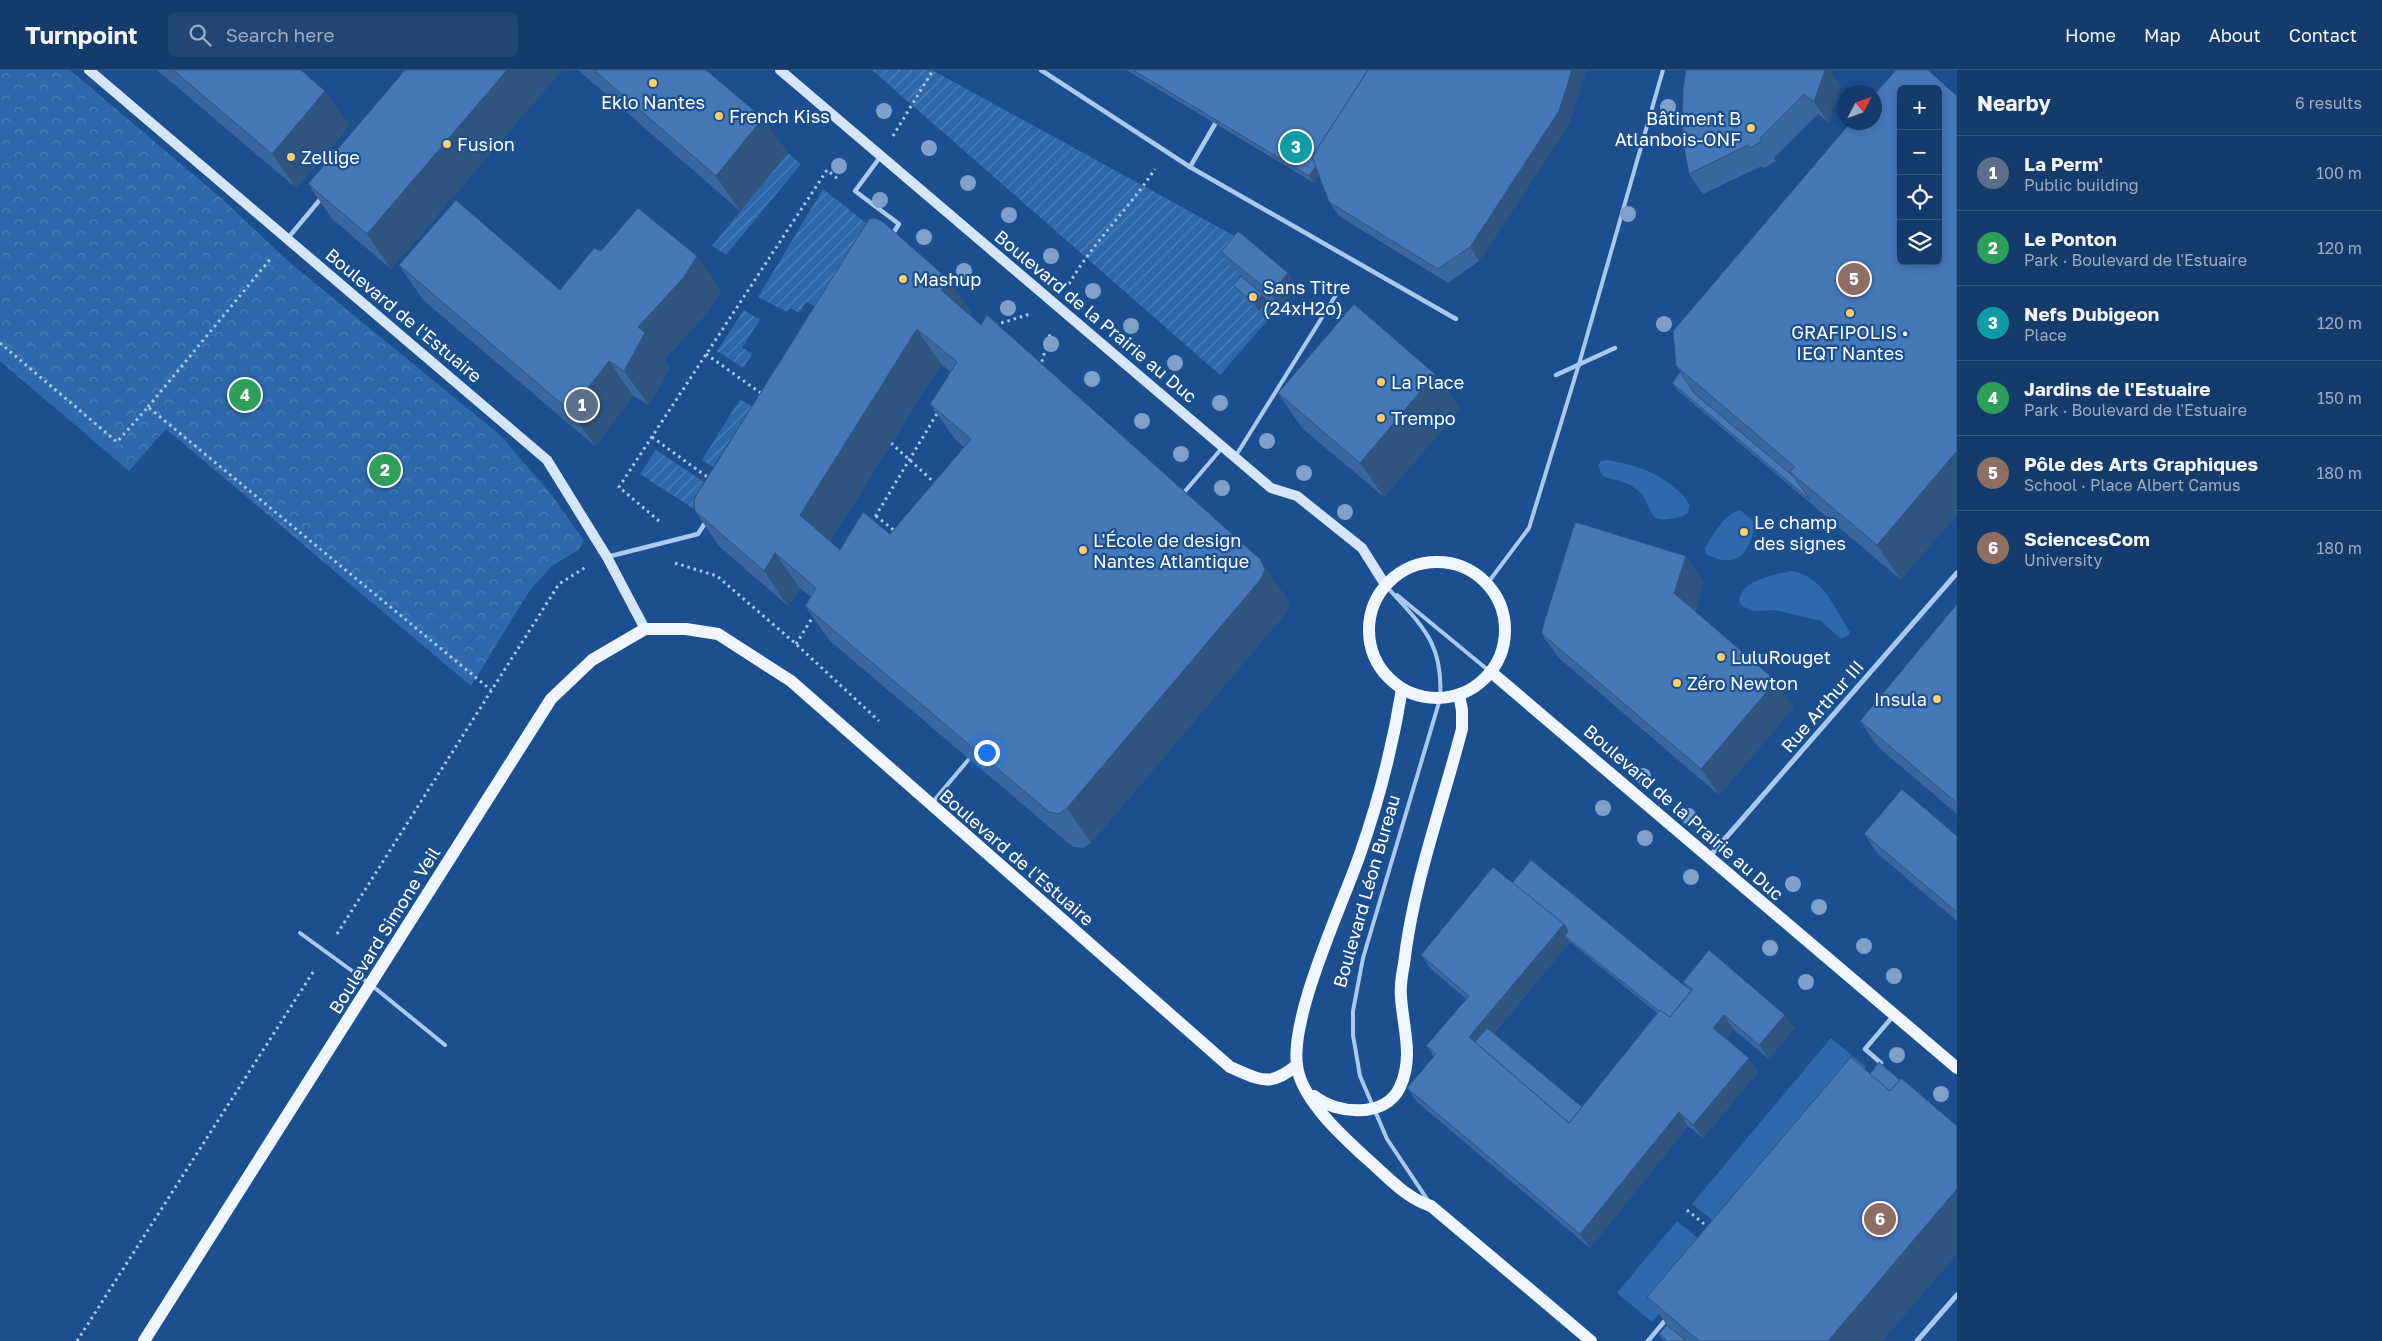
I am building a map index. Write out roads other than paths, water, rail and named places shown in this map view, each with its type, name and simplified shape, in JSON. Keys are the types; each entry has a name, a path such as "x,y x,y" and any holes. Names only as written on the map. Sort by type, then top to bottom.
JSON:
{"main road":[{"name":"Boulevard de l'Estuaire","path":"89,70 547,460 607,557 646,628 686,629 718,634 791,681 1230,1067 1262,1081 1282,1077 1297,1065"},
{"name":"Boulevard de la Prairie au Duc","path":"780,70 1271,488 1297,496 1362,548 1386,586"},
{"path":"1437,562 1456,564 1472,572 1487,584 1498,600 1504,617 1505,635 1501,654 1491,672 1477,686 1459,695 1440,699 1420,697 1402,689 1387,676 1376,660 1370,641 1370,621 1375,602 1386,586 1401,573 1419,565 1437,562"},
{"name":"Boulevard Simone Veil","path":"144,1341 551,699 592,660 646,628"},
{"name":"Boulevard de la Prairie au Duc","path":"1491,672 1957,1068"},
{"name":"Boulevard Léon Bureau","path":"1305,1088 1297,1065 1299,1027 1305,1002 1363,844 1393,745 1402,689"},
{"path":"1305,1088 1321,1102 1338,1109 1356,1111 1373,1108 1393,1097 1400,1088 1406,1071 1408,1049 1401,995 1410,920 1462,729 1462,710 1459,695"},
{"path":"1305,1088 1329,1122 1414,1200 1431,1206 1591,1341"}],"street":[{"path":"1041,70 1190,167 1456,319"},
{"path":"1190,167 1215,124"},
{"path":"881,156 855,191 899,224 888,240"},
{"path":"287,239 325,193"},
{"path":"1556,375 1615,348"},
{"path":"607,557 698,534 712,512"},
{"name":"Rue Arthur III","path":"1708,857 1957,573"},
{"path":"1875,1070 1881,1063 1865,1049 1895,1014"},
{"path":"1917,1341 1957,1295"},
{"path":"1648,1341 1673,1311"}],"lane":[{"path":"1487,584 1528,528 1579,364 1663,70"},
{"path":"1235,458 1336,295"},
{"path":"1178,499 1222,447"},
{"name":"Boulevard de la Prairie au Duc","path":"1386,586 1491,672"},
{"name":"Boulevard de la Prairie au Duc","path":"1386,586 1422,626 1432,642 1439,660 1441,678 1440,699"},
{"name":"Boulevard Léon Bureau","path":"1373,1108 1360,1076 1356,1055 1353,1035 1354,995 1362,958 1440,699"},
{"path":"930,804 969,759"},
{"path":"300,933 370,984 445,1045"},
{"path":"1373,1108 1387,1139 1431,1206"}],"place":[{"name":"Eklo Nantes","path":"653,83"},
{"name":"French Kiss","path":"719,116"},
{"name":"Bâtiment B Atlanbois-ONF","path":"1751,128"},
{"name":"Fusion","path":"447,144"},
{"name":"Nefs Dubigeon","path":"1296,147"},
{"name":"Zellige","path":"291,157"},
{"name":"Mashup","path":"903,279"},
{"name":"Pôle des Arts Graphiques","path":"1854,279"},
{"name":"Sans Titre (24xH2o)","path":"1253,297"},
{"name":"GRAFIPOLIS • IEQT Nantes","path":"1850,313"},
{"name":"La Place","path":"1381,382"},
{"name":"Jardins de l'Estuaire","path":"245,395"},
{"name":"La Perm'","path":"582,405"},
{"name":"Trempo","path":"1381,418"},
{"name":"Le Ponton","path":"385,470"},
{"name":"Le champ des signes","path":"1744,532"},
{"name":"L'École de design Nantes Atlantique","path":"1083,550"},
{"name":"LuluRouget","path":"1721,657"},
{"name":"Zéro Newton","path":"1677,683"},
{"name":"Insula","path":"1937,699"},
{"name":"SciencesCom","path":"1880,1219"}]}
